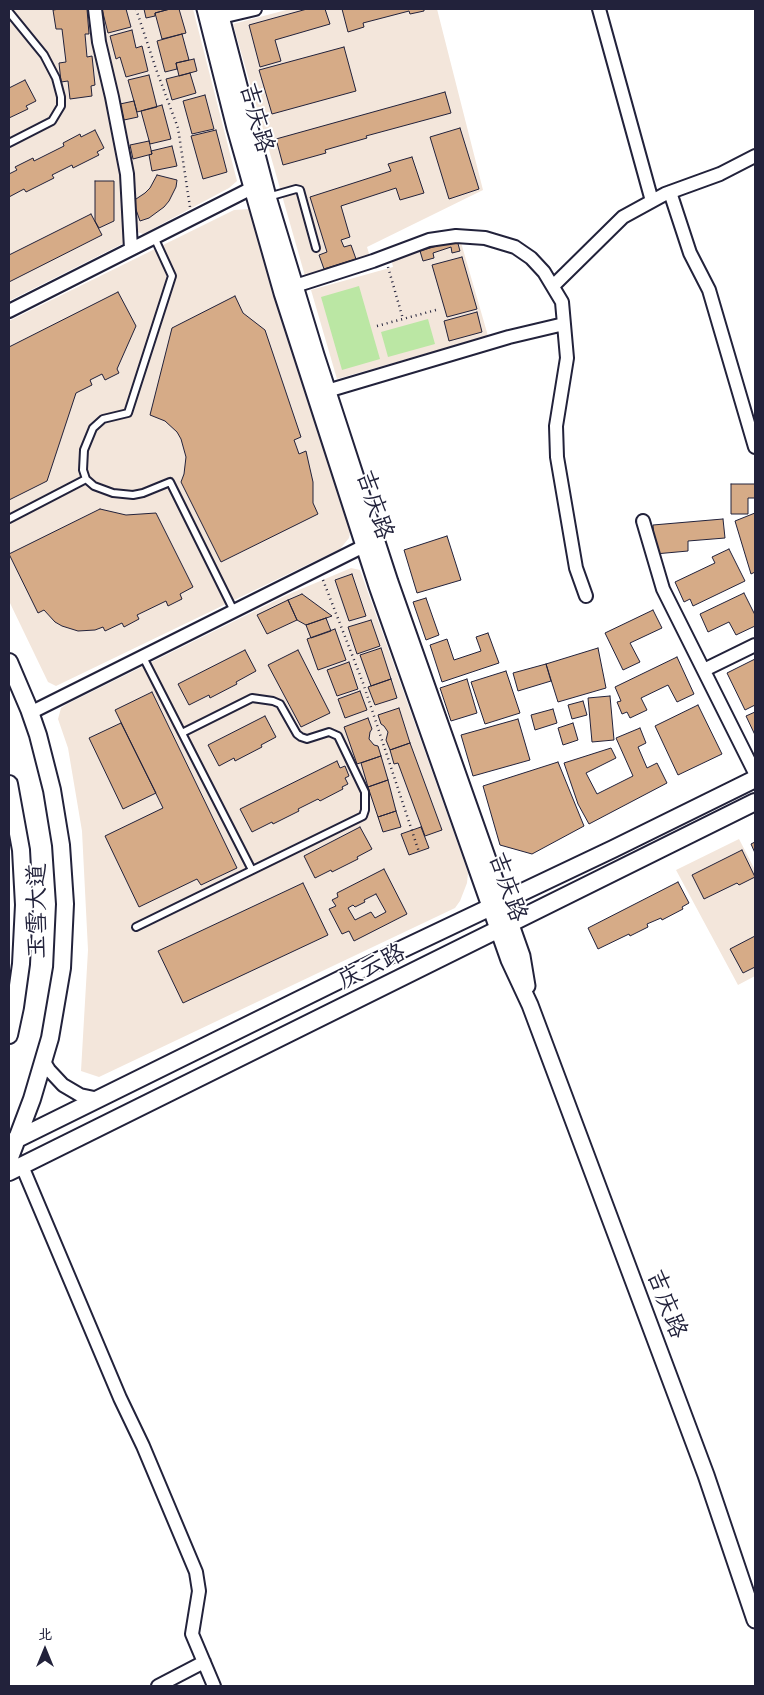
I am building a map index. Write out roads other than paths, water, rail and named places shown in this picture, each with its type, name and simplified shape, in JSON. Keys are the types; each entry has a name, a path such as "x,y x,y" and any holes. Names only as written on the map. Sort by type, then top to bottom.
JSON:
{"main road":[{"name":"玉雪大道","path":"9,662 30,713 45,762 57,817 62,854 65,904 59,991 44,1062 32,1099 13,1142 13,1166"},
{"name":"庆云路","path":"13,1142 755,778"},
{"name":"玉雪大道","path":"9,784 21,850 24,905 22,964 9,1035"},
{"name":"庆云路","path":"13,1166 505,927 755,802"}],"street":[{"path":"95,9 99,42 127,174 131,249"},
{"name":"吉庆路","path":"205,9 252,188 303,359 364,546 497,904"},
{"path":"220,13 255,9"},
{"path":"599,9 652,201"},
{"name":"吉庆路","path":"220,13 268,197 295,286 390,582 505,927 509,960 530,1005 706,1475 755,1620"},
{"path":"554,286 624,217 670,192 720,174 755,156"},
{"path":"9,310 252,188"},
{"path":"670,192 690,254 709,290 755,447"},
{"path":"295,286 442,237 470,236 485,238 515,247 544,272 562,302 567,358 558,413 556,449 576,568 586,596"},
{"path":"328,391 509,337 564,324"},
{"path":"643,521 662,590 755,773"},
{"path":"30,713 364,546"},
{"path":"704,670 755,645"},
{"path":"44,1062 55,1078 63,1085 80,1095 99,1099"},
{"path":"13,1166 143,1446 196,1572 199,1591 192,1634 214,1686"},
{"path":"158,1686 204,1662"}],"lane":[{"path":"9,12 44,55 56,78 62,106 52,121 9,143"},
{"path":"268,197 296,189 300,190 316,248"},
{"path":"86,480 83,460 89,435 93,428 103,419 128,413 172,276 154,237"},
{"path":"9,519 86,480"},
{"path":"86,480 103,490 123,495 143,493 170,482 234,611"},
{"path":"143,657 252,870"},
{"path":"136,927 363,816 366,804 365,792 338,736 329,732 307,739 301,737 297,734 280,704 252,698 182,733"}]}
